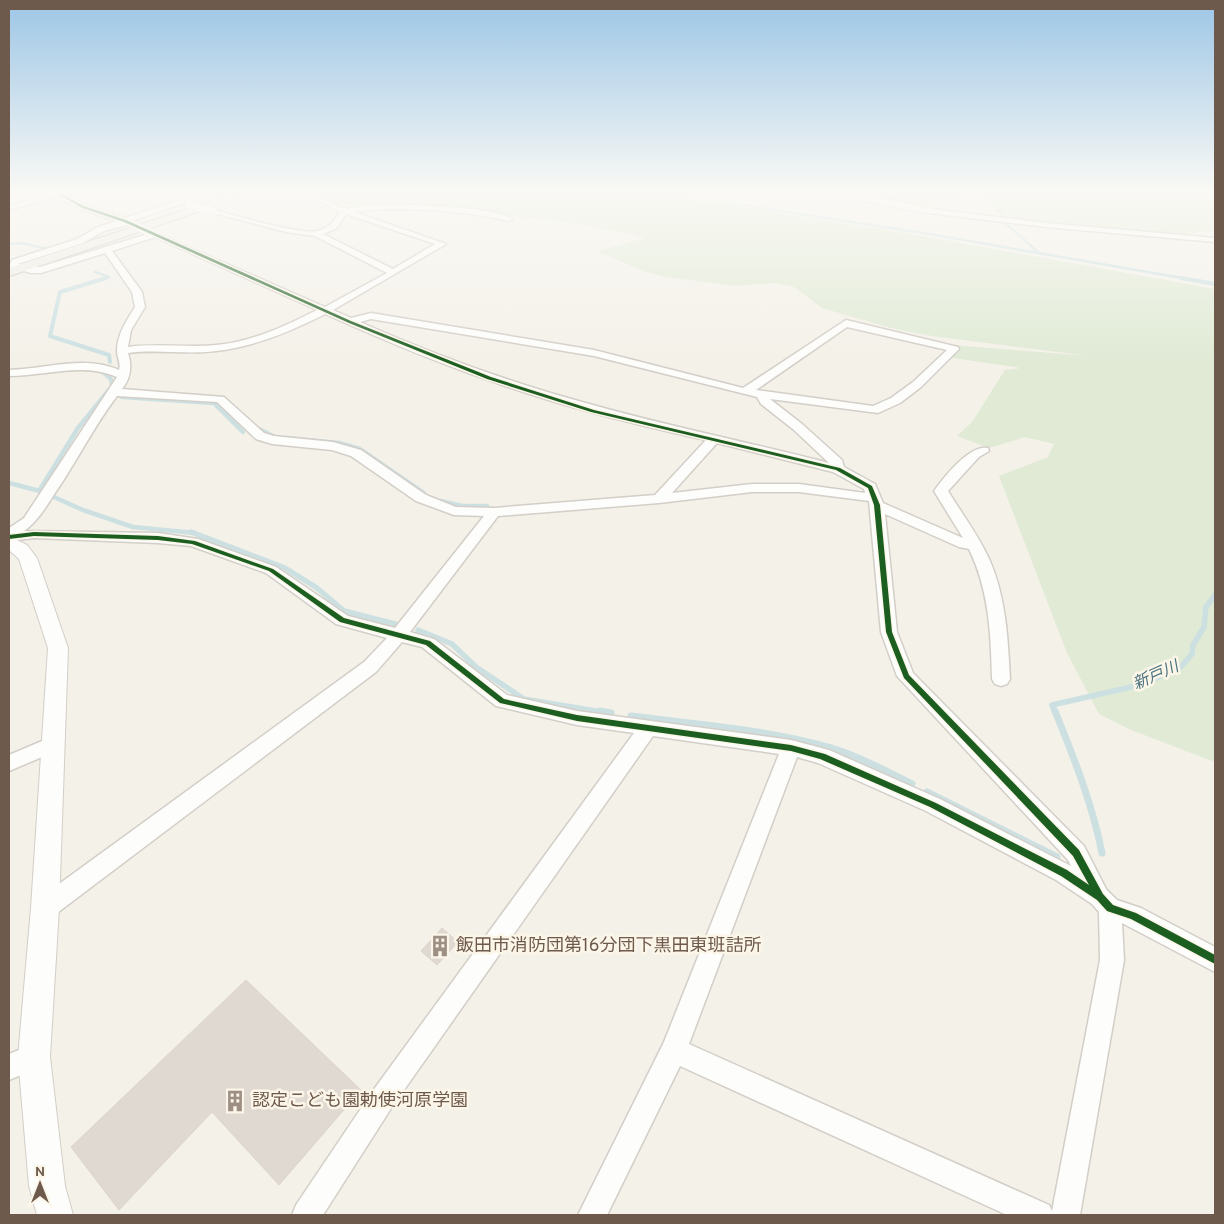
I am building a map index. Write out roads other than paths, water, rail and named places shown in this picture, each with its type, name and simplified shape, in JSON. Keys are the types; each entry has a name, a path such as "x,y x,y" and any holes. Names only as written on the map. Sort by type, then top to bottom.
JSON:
{"main road":[{"path":"14,270 83,247"}],"street":[{"path":"61,247 14,262 12,265 14,270 41,270 112,247"},
{"path":"182,247 350,322 513,386 593,411 838,469 870,487 876,502 889,632 906,676 1076,853 1104,902 1112,960 1066,1215"},
{"path":"343,247 394,273"},
{"path":"122,350 144,347 189,351 231,346 276,332 324,310 394,273 437,247"},
{"path":"9,536 29,521 63,471 94,418 121,383 126,365 122,350 126,330 140,307 137,292 106,249"},
{"path":"350,322 371,316 541,343 594,353 745,392 874,410 883,407 920,382 954,349 940,344 889,335 846,323 745,392"},
{"path":"9,373 26,373 84,365 109,368 122,375"},
{"path":"114,392 220,399 260,436 272,440 333,446 356,453 399,485 439,507 454,511 494,512 659,499 752,488 799,488 876,502 964,544 974,544"},
{"path":"762,394 764,402 798,427 837,463 838,469"},
{"path":"659,499 713,440"},
{"path":"984,451 974,454 941,491 974,544 990,579 1000,629 1001,679"},
{"path":"45,908 370,667 400,634 494,512"},
{"path":"9,536 34,534 158,538 193,542 271,570 297,586 316,603 342,620 428,643 502,701 577,718 791,748 822,756 933,805 1064,873 1104,902 1215,960"},
{"path":"9,542 21,549 28,558 58,648 45,908 21,1062 47,1186 55,1215"},
{"path":"306,1215 381,1101 648,728"},
{"path":"9,763 54,744"},
{"path":"592,1215 674,1050 791,748"},
{"path":"674,1050 1039,1215"}],"waterway":[{"path":"40,247 48,249"},
{"path":"1005,247 1039,253"},
{"path":"1032,247 1039,253"},
{"path":"1039,253 1188,279"},
{"path":"95,272 109,277 102,279"},
{"path":"106,278 60,292 50,336 109,355 110,362"},
{"path":"1181,278 1215,284"},
{"path":"100,370 111,379 112,387 108,392"},
{"path":"39,491 78,428 109,390"},
{"path":"122,397 214,403 243,432"},
{"path":"259,429 275,437"},
{"path":"287,438 339,443 360,449 424,493"},
{"path":"9,483 39,491"},
{"path":"54,497 83,510 133,527 193,533"},
{"path":"441,501 462,506 487,506"},
{"path":"193,533 285,568 317,588 344,611 395,624"},
{"name":"新戸川","path":"1055,713 1052,705 1140,685 1180,668 1192,654 1193,645 1204,627 1206,607 1215,595"},
{"path":"418,630 452,644 476,667 524,699 608,713"},
{"path":"600,711 611,713"},
{"path":"1055,711 1088,798 1102,853"},
{"path":"631,716 702,724 797,739 832,748 856,757 912,784"},
{"path":"927,792 1057,857"}],"place":[{"name":"飯田市消防団第16分団下黒田東班詰所","path":"440,946"},
{"name":"認定こども園勅使河原学園","path":"235,1101"}]}
